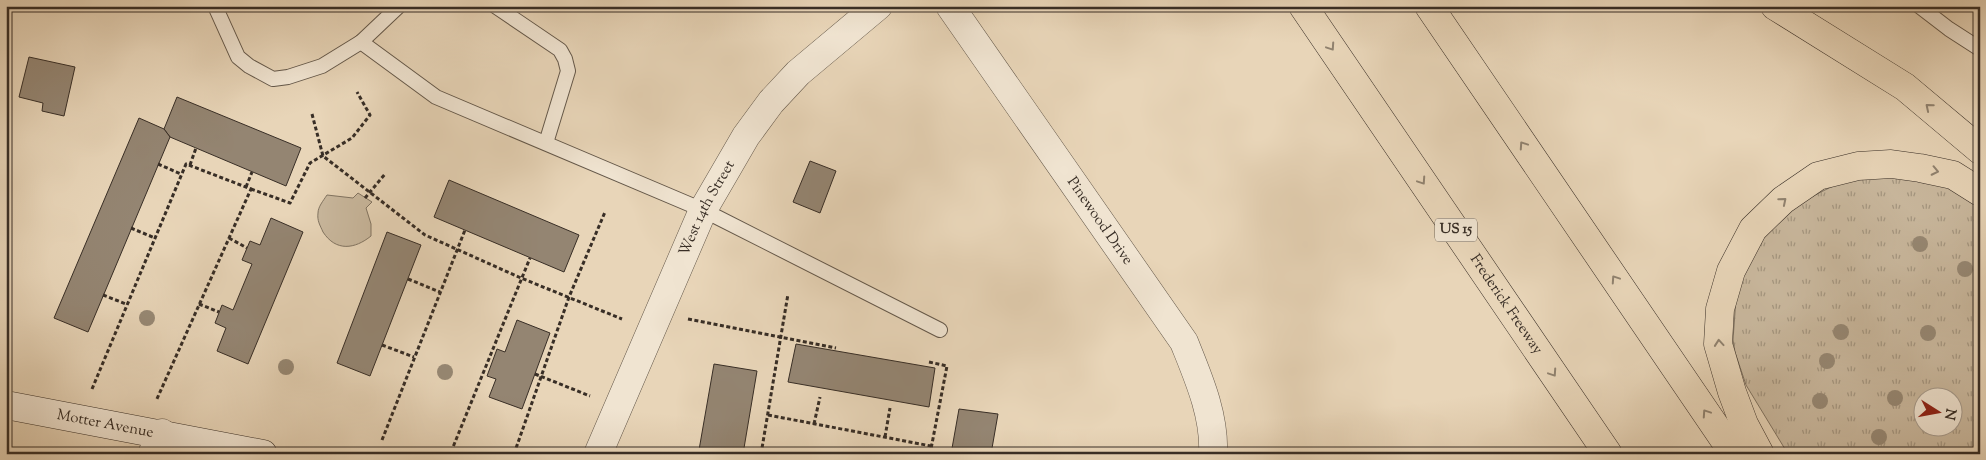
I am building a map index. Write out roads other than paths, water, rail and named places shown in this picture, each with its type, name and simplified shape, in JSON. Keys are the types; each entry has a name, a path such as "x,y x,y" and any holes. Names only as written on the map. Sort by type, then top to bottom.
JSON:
{"highway":[{"name":"Frederick Freeway","path":"1303,6 1608,454"},
{"path":"1429,6 1734,454"},
{"path":"1775,6 1905,87 1980,150"},
{"path":"1760,454 1744,424 1732,392 1718,344 1720,309 1731,270 1753,229 1783,200 1818,176 1858,166 1891,164 1953,175 1980,192"}],"street":[{"name":"West 14th Street","path":"598,454 703,210 746,136 771,102 798,73 878,6"},
{"name":"Pinewood Drive","path":"950,6 1184,342 1203,389 1214,442 1213,454"},
{"name":"Motter Avenue","path":"6,405 157,444 263,454"}],"lane":[{"path":"215,6 238,57 249,66 273,79 288,77 322,66 361,42 399,6"},
{"path":"496,6 560,50 565,59 568,71 546,143"},
{"path":"1919,6 1949,30 1980,49"},
{"path":"361,42 436,97 703,210 940,330"}]}
